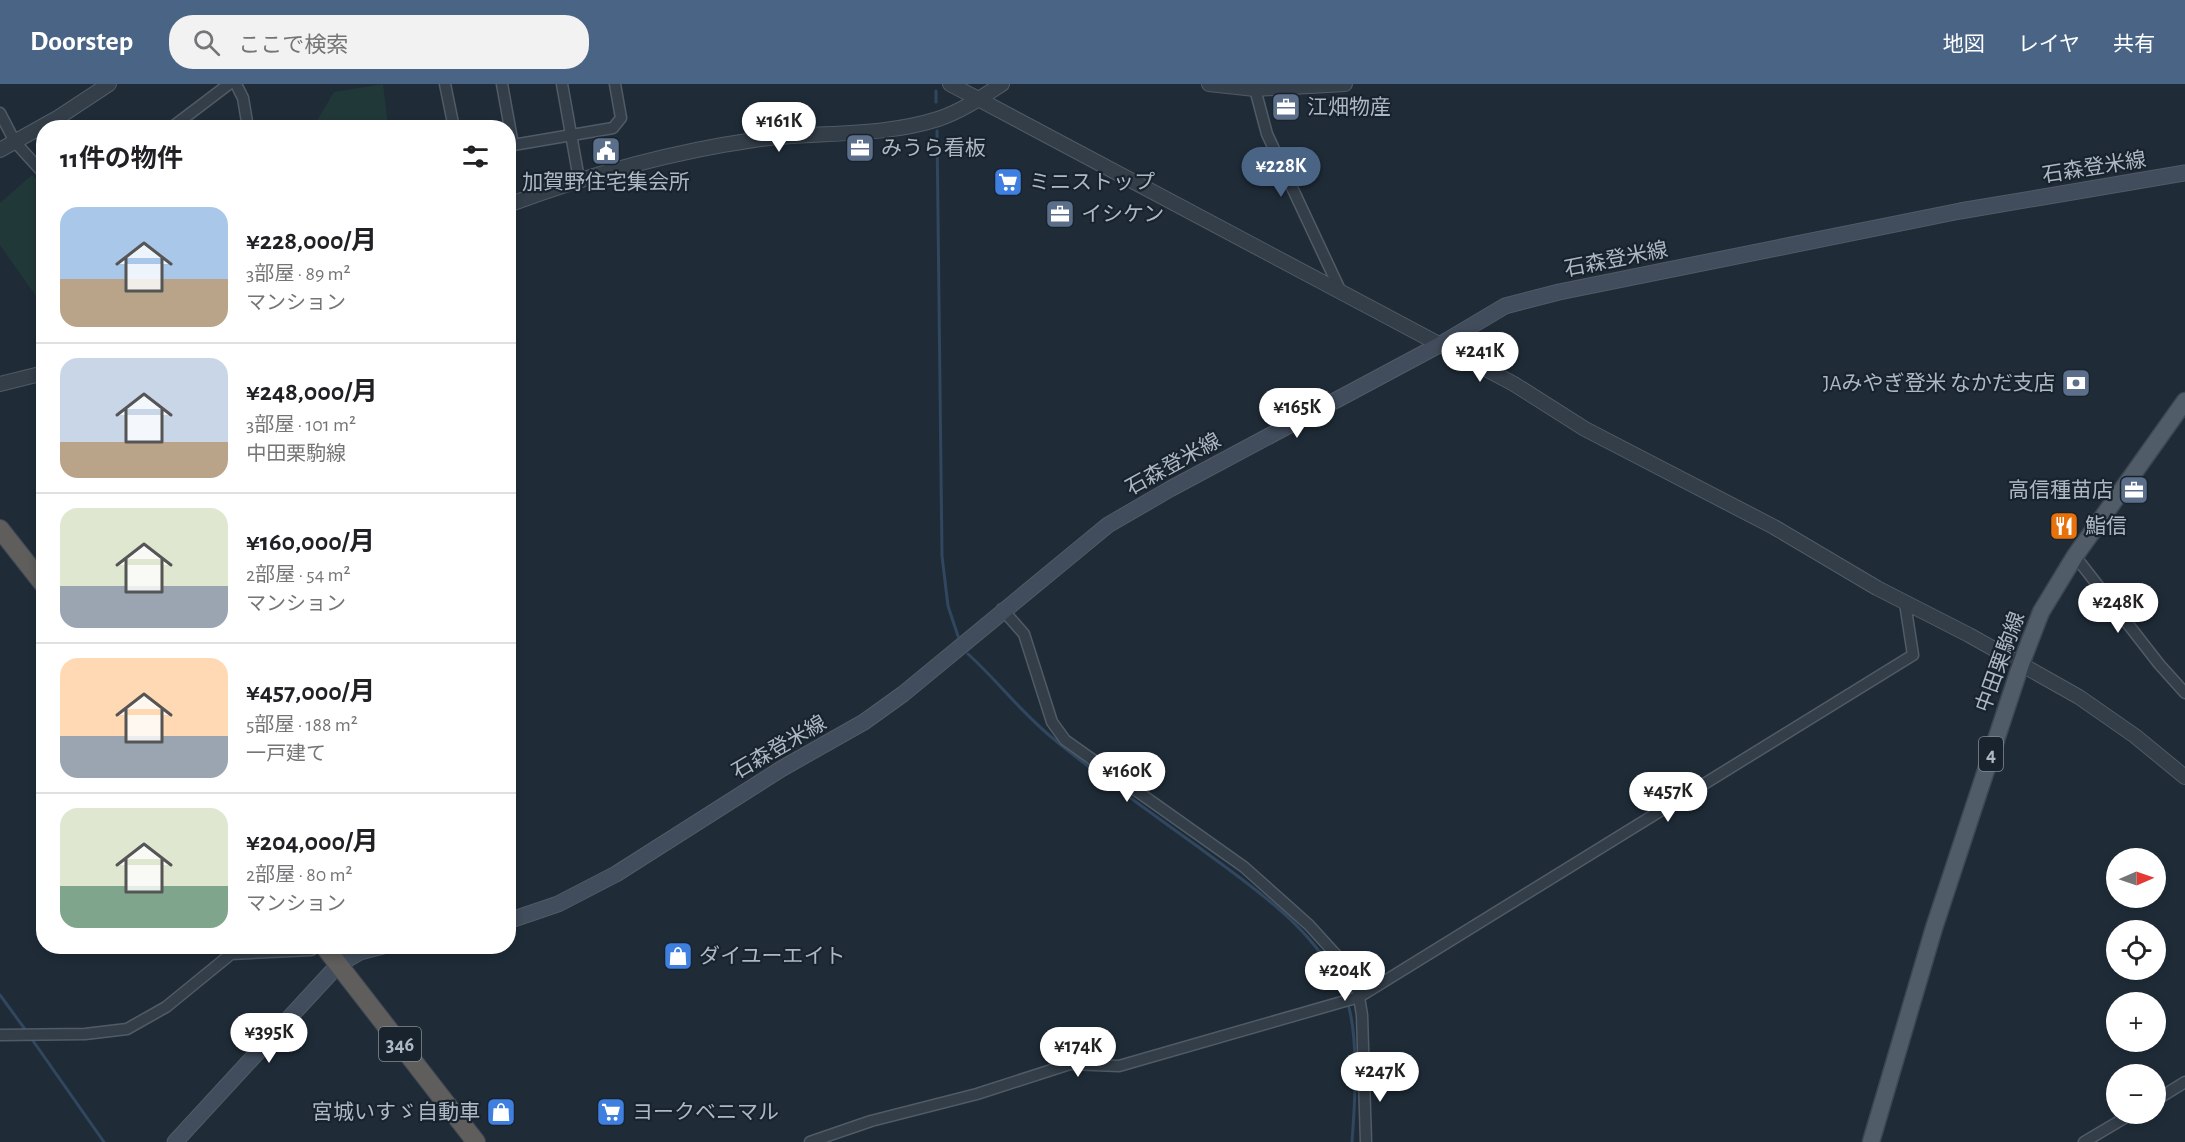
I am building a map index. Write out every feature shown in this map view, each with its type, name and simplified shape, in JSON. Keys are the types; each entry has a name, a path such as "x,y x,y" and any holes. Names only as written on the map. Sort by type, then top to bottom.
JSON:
{"highway":[{"path":"0,529 36,575"},
{"name":"346","path":"330,954 476,1142"}],"main road":[{"name":"石森登米線","path":"516,918 558,904 616,874 781,769 864,722 903,694 1002,609 1108,525 1191,477 1441,344 1505,306 1532,298 1960,211 2185,173"},
{"name":"中田栗駒線","path":"1871,1142 1934,928 2021,664 2041,612 2075,556 2185,401"},
{"path":"175,1142 338,964 356,954"}],"street":[{"path":"54,120 109,84"},
{"path":"182,120 229,84"},
{"path":"236,84 243,98 247,120"},
{"path":"445,84 452,120"},
{"path":"502,84 507,120"},
{"path":"562,84 579,179"},
{"path":"516,145 613,129 621,118 615,84"},
{"path":"950,84 1441,344 1514,384 1585,429 1774,527 1905,603 2021,664 2079,697 2126,729 2185,777"},
{"path":"516,202 579,179 728,144 785,137 878,132 921,123 940,118 979,99 1002,84"},
{"path":"1209,84 1255,89 1345,84"},
{"path":"1255,89 1267,134 1341,292"},
{"path":"0,113 15,142 36,165"},
{"path":"0,150 36,130"},
{"path":"0,384 36,374"},
{"path":"2075,556 2159,664 2185,693"},
{"path":"810,1142 871,1121 977,1094 1070,1064 1119,1066 1356,998 1913,655 1905,603"},
{"path":"1002,609 1024,634 1052,722 1065,740 1271,890 1339,958 1352,978 1362,1015 1366,1142"},
{"path":"0,1035 86,1034 127,1029 166,1007 231,954"},
{"path":"2166,1094 2185,1082"},
{"path":"1866,1142 1876,1121"},
{"path":"2084,1142 2114,1124"}],"green space":[{"path":"383,84 387,120 317,120 334,92"},
{"path":"32,175 36,179 36,296 0,245 0,203"}],"waterway":[{"path":"936,91 936,102"},
{"path":"937,131 942,556 948,606 958,636"},
{"path":"968,654 1043,730 1281,910 1317,948 1332,969 1349,1008 1355,1066 1352,1142"},
{"path":"0,995 27,1032"},
{"path":"31,1038 104,1142"}],"place":[{"name":"江畑物産","path":"1286,107"},
{"name":"みうら看板","path":"860,148"},
{"name":"加賀野住宅集会所","path":"606,151"},
{"name":"ミニストップ","path":"1008,182"},
{"name":"イシケン","path":"1060,214"},
{"name":"JAみやぎ登米 なかだ支店","path":"2076,383"},
{"name":"高信種苗店","path":"2134,490"},
{"name":"鮨信","path":"2064,526"},
{"name":"ダイユーエイト","path":"678,956"},
{"name":"宮城いすゞ自動車","path":"501,1112"},
{"name":"ヨークベニマル","path":"611,1112"}]}
